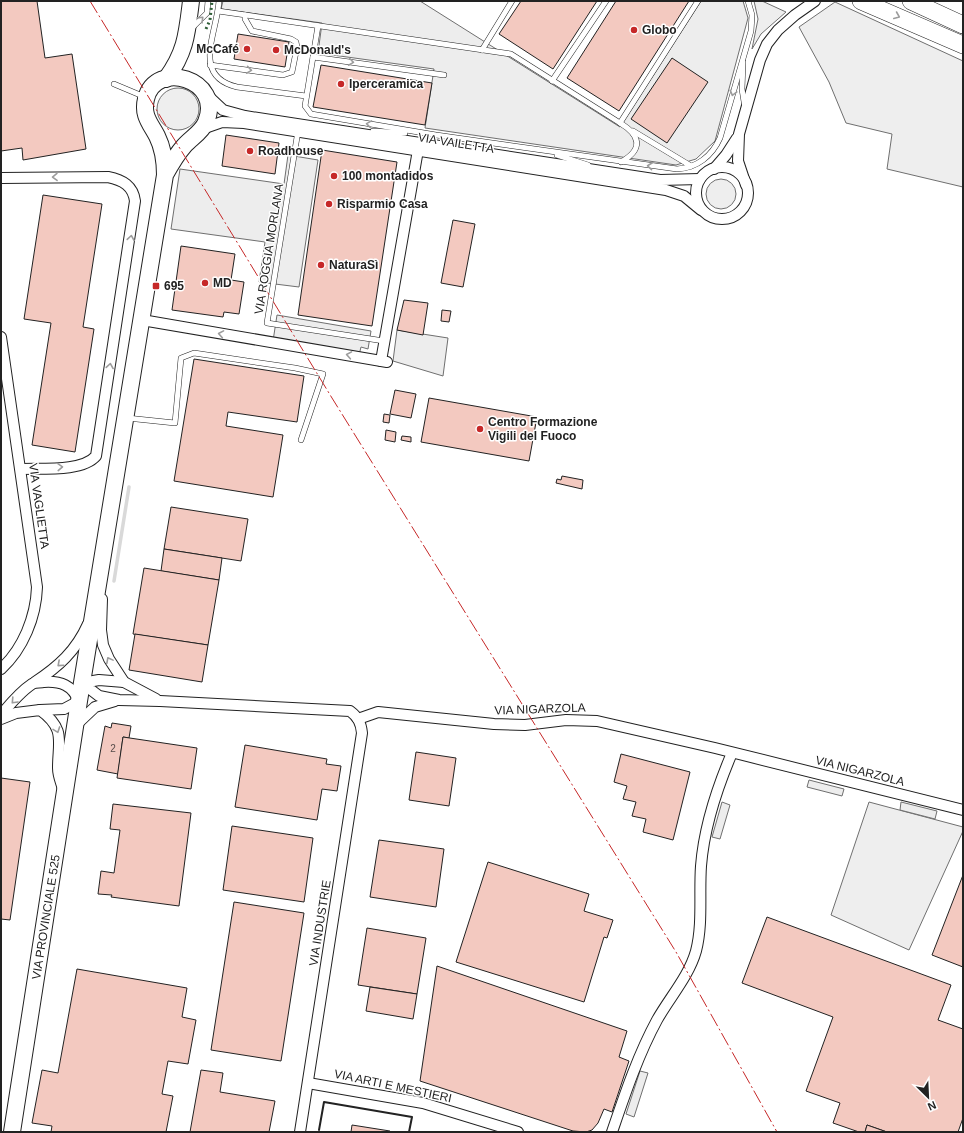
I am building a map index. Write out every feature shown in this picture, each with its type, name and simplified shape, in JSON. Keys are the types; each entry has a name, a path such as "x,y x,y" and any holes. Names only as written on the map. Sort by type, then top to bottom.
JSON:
{"highway":[{"path":"861,1 963,45"},
{"path":"911,1 963,25"}],"main road":[{"path":"165,174 178,153 197,134 206,122 209,108 187,66 186,40 191,1"},
{"path":"166,79 177,64 186,40"},
{"path":"165,174 163,155 156,135 146,119 146,98 154,86 166,79 181,77 198,86"},
{"path":"156,135 171,142 197,134"},
{"name":"VIA PROVINCIALE 525","path":"12,1132 64,794 165,174"}],"street":[{"path":"738,134 738,162 748,194 746,203 741,211 734,216 726,219 716,219 708,216 701,210 695,195 696,187 700,179 714,168 726,155 738,134 757,67 767,44 786,22 815,1"},
{"name":"VIA VAILETTA","path":"198,86 216,105 231,113 665,181 700,179"},
{"name":"VIA VAILETTA","path":"197,134 216,123 230,122 298,131 674,191 688,198 701,210"},
{"path":"142,320 384,361 384,341 418,150"},
{"path":"714,168 730,169 737,172 746,185"},
{"path":"1,178 114,178 131,188 135,201 135,210 96,456 80,466 21,469"},
{"name":"VIA VAGLIETTA","path":"1,337 36,570 36,597 28,627 21,643 1,669"},
{"path":"100,579 103,645 109,659 124,682"},
{"path":"1,715 14,700 34,683 57,667 72,652 83,634 95,608"},
{"path":"82,684 99,680 124,682 160,701"},
{"path":"1,719 16,713 64,709 79,701 74,691 66,684 54,682 34,683"},
{"path":"82,684 99,696 119,700 350,711 358,719"},
{"path":"75,726 95,707 119,700"},
{"path":"40,710 52,720 58,731 60,744 58,769 64,794"},
{"name":"VIA NIGARZOLA","path":"358,719 378,712 494,724 524,725 566,720 597,721 963,810"},
{"name":"VIA INDUSTRIE","path":"300,1132 362,733 358,719"},
{"path":"612,1132 634,1068 645,1043 694,956 699,930 701,865 705,834 715,799 732,753"},
{"name":"VIA ARTI E MESTIERI","path":"308,1083 423,1103 518,1132"}],"lane":[{"path":"186,40 207,13 208,1"},
{"path":"219,1 209,60 217,78 230,85 306,96"},
{"path":"482,50 512,1"},
{"path":"552,81 606,1"},
{"path":"620,123 698,1"},
{"path":"318,26 305,106 311,114 430,134 672,169 691,166 709,155 720,138 744,49 752,26 752,15 748,1"},
{"path":"218,11 511,54 632,131 691,166"},
{"path":"210,65 283,75 292,72 296,42 291,38 252,31 245,19 245,15"},
{"path":"744,49 742,89 746,110"},
{"path":"313,57 444,75"},
{"path":"114,84 146,98"},
{"path":"334,129 430,134"},
{"name":"VIA ROGGIA MORLANA","path":"298,131 267,323 384,341"},
{"path":"621,162 630,157 634,150 636,141 632,131"},
{"path":"533,148 617,174"},
{"path":"126,418 175,423 182,358 194,353 295,368 323,374 302,440"}],"shaded area":[{"path":"223,1 420,1 620,127 701,1 743,1 748,18 715,141 696,159 676,165 425,128 434,69 318,53 322,23 221,9"},
{"path":"754,1 762,1 786,12 761,34 752,49 758,19"},
{"path":"835,2 963,61 963,187 887,169 892,134 846,123 829,82 799,27"},
{"path":"174,88 182,88 190,91 196,97 199,109 196,121 190,127 182,130 174,130 166,127 160,121 157,113 157,105 160,97 166,91"},
{"path":"288,155 318,160 299,287 259,282 265,242 171,229 180,169 284,184"},
{"path":"721,179 732,183 736,194 732,205 721,209 710,205 706,194 710,183"},
{"path":"277,315 371,331 368,349 361,347 359,355 273,341"},
{"path":"397,330 448,338 443,376 393,361"},
{"path":"809,780 844,789 842,796 807,787"},
{"path":"722,802 730,805 720,839 712,837"},
{"path":"869,802 963,827 963,831 909,950 831,915"},
{"path":"901,802 937,811 935,819 900,810"},
{"path":"640,1071 648,1073 634,1117 626,1114"}],"building":[{"path":"1,1 37,1 45,58 72,54 86,149 23,160 22,148 1,151"},
{"path":"521,1 597,1 553,69 499,34"},
{"path":"616,1 689,1 619,111 567,78"},
{"path":"238,34 289,42 285,67 234,59"},
{"path":"672,58 708,82 667,143 631,119"},
{"path":"321,65 432,83 425,125 313,107"},
{"path":"226,135 279,143 275,174 222,166"},
{"path":"322,150 397,162 372,326 298,315"},
{"path":"43,195 102,204 83,327 94,329 75,452 32,445 51,323 24,319"},
{"path":"453,220 475,224 463,287 441,283"},
{"path":"181,246 235,254 231,280 244,282 239,314 224,312 223,317 172,310"},
{"path":"404,300 428,303 423,335 397,330"},
{"path":"442,310 451,311 449,322 441,321"},
{"path":"194,359 304,376 297,422 228,412 226,426 283,435 273,497 174,481"},
{"path":"395,390 416,394 411,418 390,414"},
{"path":"429,398 537,417 529,461 421,442"},
{"path":"384,414 390,415 389,423 383,422"},
{"path":"386,430 396,432 395,442 385,440"},
{"path":"402,436 411,437 411,442 401,440"},
{"path":"562,476 583,480 582,489 556,483 557,479 561,480"},
{"path":"171,507 248,519 241,561 164,549"},
{"path":"164,549 222,558 219,580 161,571"},
{"path":"144,568 219,580 208,645 133,634"},
{"path":"135,634 208,645 202,682 129,670"},
{"path":"112,723 131,726 129,738 123,737 118,774 97,770 105,726 111,728"},
{"path":"123,737 197,748 191,789 117,778"},
{"path":"245,745 327,759 326,764 341,766 337,791 322,789 317,820 235,807"},
{"path":"416,752 456,758 449,806 409,800"},
{"path":"621,754 690,772 673,840 643,832 646,819 632,816 636,802 623,799 627,786 614,782"},
{"path":"1,778 30,782 10,920 1,919"},
{"path":"113,804 191,813 179,906 98,894 101,871 114,873 120,830 110,829"},
{"path":"232,826 313,838 304,902 223,890"},
{"path":"379,840 444,849 436,907 370,897"},
{"path":"488,862 589,894 584,911 613,920 607,938 604,937 584,1002 456,962"},
{"path":"963,875 963,967 932,955"},
{"path":"234,902 304,913 281,1061 211,1050"},
{"path":"767,917 951,985 938,1020 963,1029 963,1118 958,1132 887,1132 867,1125 865,1132 859,1132 833,1123 840,1103 806,1091 833,1017 742,983"},
{"path":"367,928 426,938 417,994 358,985"},
{"path":"437,966 627,1031 619,1057 629,1061 612,1112 604,1109 598,1123 592,1130 586,1132 573,1131 420,1081"},
{"path":"77,969 187,988 182,1017 196,1020 188,1064 168,1061 162,1094 173,1096 166,1132 51,1132 52,1126 32,1123 42,1070 58,1073"},
{"path":"370,987 417,994 413,1019 366,1011"},
{"path":"201,1070 223,1073 220,1092 275,1101 269,1132 190,1132"},
{"path":"352,1125 390,1131 390,1132 351,1132"},
{"path":"867,1125 887,1132 865,1132"}],"waterway":[{"path":"114,581 129,487"}],"hedge":[{"path":"206,29 210,20 212,1"}],"wall":[{"path":"319,1130 324,1102 412,1117 409,1132"}],"power":[{"path":"90,1 332,398 676,952 777,1132"}],"place":[{"name":"Globo","path":"634,30"},
{"name":"McCafé","path":"247,49"},
{"name":"McDonald's","path":"276,50"},
{"name":"Iperceramica","path":"341,84"},
{"name":"Roadhouse","path":"250,151"},
{"name":"100 montadidos","path":"334,176"},
{"name":"Risparmio Casa","path":"329,204"},
{"name":"NaturaSì","path":"321,265"},
{"name":"MD","path":"205,283"},
{"name":"695","path":"156,286"},
{"name":"Centro Formazione Vigili del Fuoco","path":"480,429"}]}
